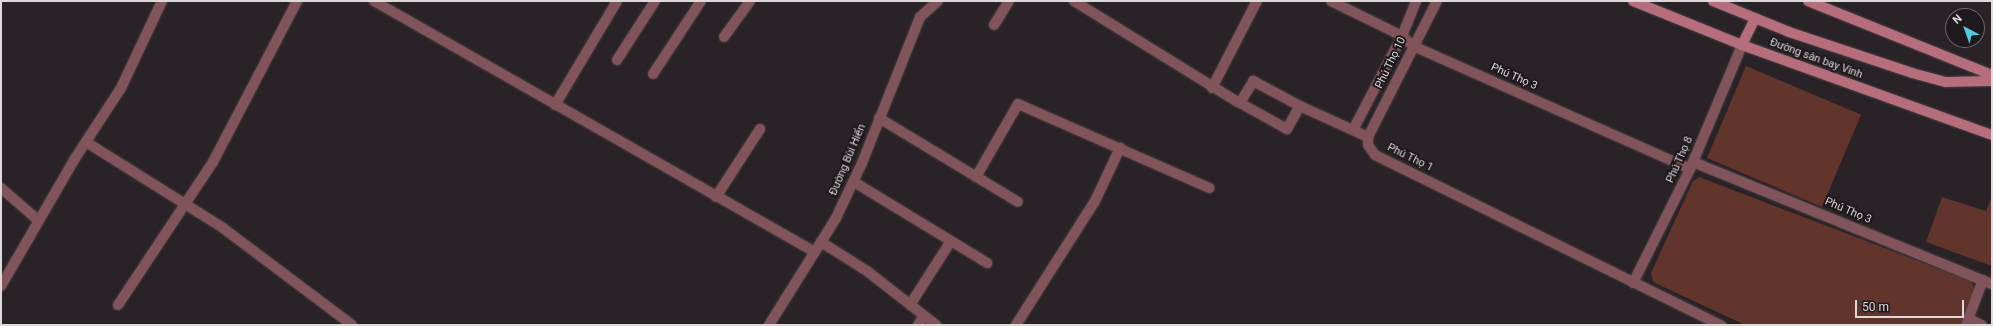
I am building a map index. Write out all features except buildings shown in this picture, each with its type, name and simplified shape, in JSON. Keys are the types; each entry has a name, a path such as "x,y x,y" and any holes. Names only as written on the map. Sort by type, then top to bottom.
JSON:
{"main road":[{"name":"Đường sân bay Vinh","path":"1633,1 1742,45 1992,135"},
{"path":"1713,1 1755,18 1946,82 1992,81"},
{"path":"1808,1 1992,75"},
{"path":"1742,45 1755,18"}],"street":[{"path":"1,286 86,142 122,88 162,1"},
{"path":"118,305 213,162 297,1"},
{"path":"374,1 815,252"},
{"path":"555,105 617,1"},
{"path":"617,60 655,1"},
{"path":"653,74 700,1"},
{"path":"724,37 750,1"},
{"path":"994,25 1009,1"},
{"path":"1074,1 1212,88 1287,129 1300,106"},
{"path":"1212,88 1257,1"},
{"name":"Phú Thọ 3","path":"1331,1 1402,36 1413,46 1692,165 1988,282"},
{"name":"Phú Thọ 10","path":"1354,128 1402,36 1416,1"},
{"name":"Phú Thọ 10","path":"1368,137 1437,1"},
{"name":"Đường Bùi Hiển","path":"769,325 821,242 854,182 920,17 934,2"},
{"name":"Phú Thọ 8","path":"1633,283 1692,165 1742,45"},
{"path":"1240,103 1253,81 1300,106 1354,128 1368,137"},
{"path":"976,177 1018,104 1208,188"},
{"path":"879,118 1018,202"},
{"path":"716,197 760,129"},
{"name":"Phú Thọ 1","path":"1368,137 1368,145 1375,155 1721,325"},
{"path":"86,142 186,204 246,244 352,325"},
{"path":"1016,325 1095,200 1120,148"},
{"path":"854,182 987,263"},
{"path":"1,188 39,221"},
{"path":"910,305 951,241"},
{"path":"821,242 867,271 936,325"},
{"path":"1982,325 1968,322 1988,282"},
{"path":"918,325 924,316"}],"shaded area":[{"path":"1746,66 1861,115 1822,207 1707,158"},
{"path":"1699,177 1971,281 1976,290 1961,325 1745,325 1653,282 1651,273 1693,181"},
{"path":"1992,196 1992,266 1926,242 1942,197 1986,211"}]}
